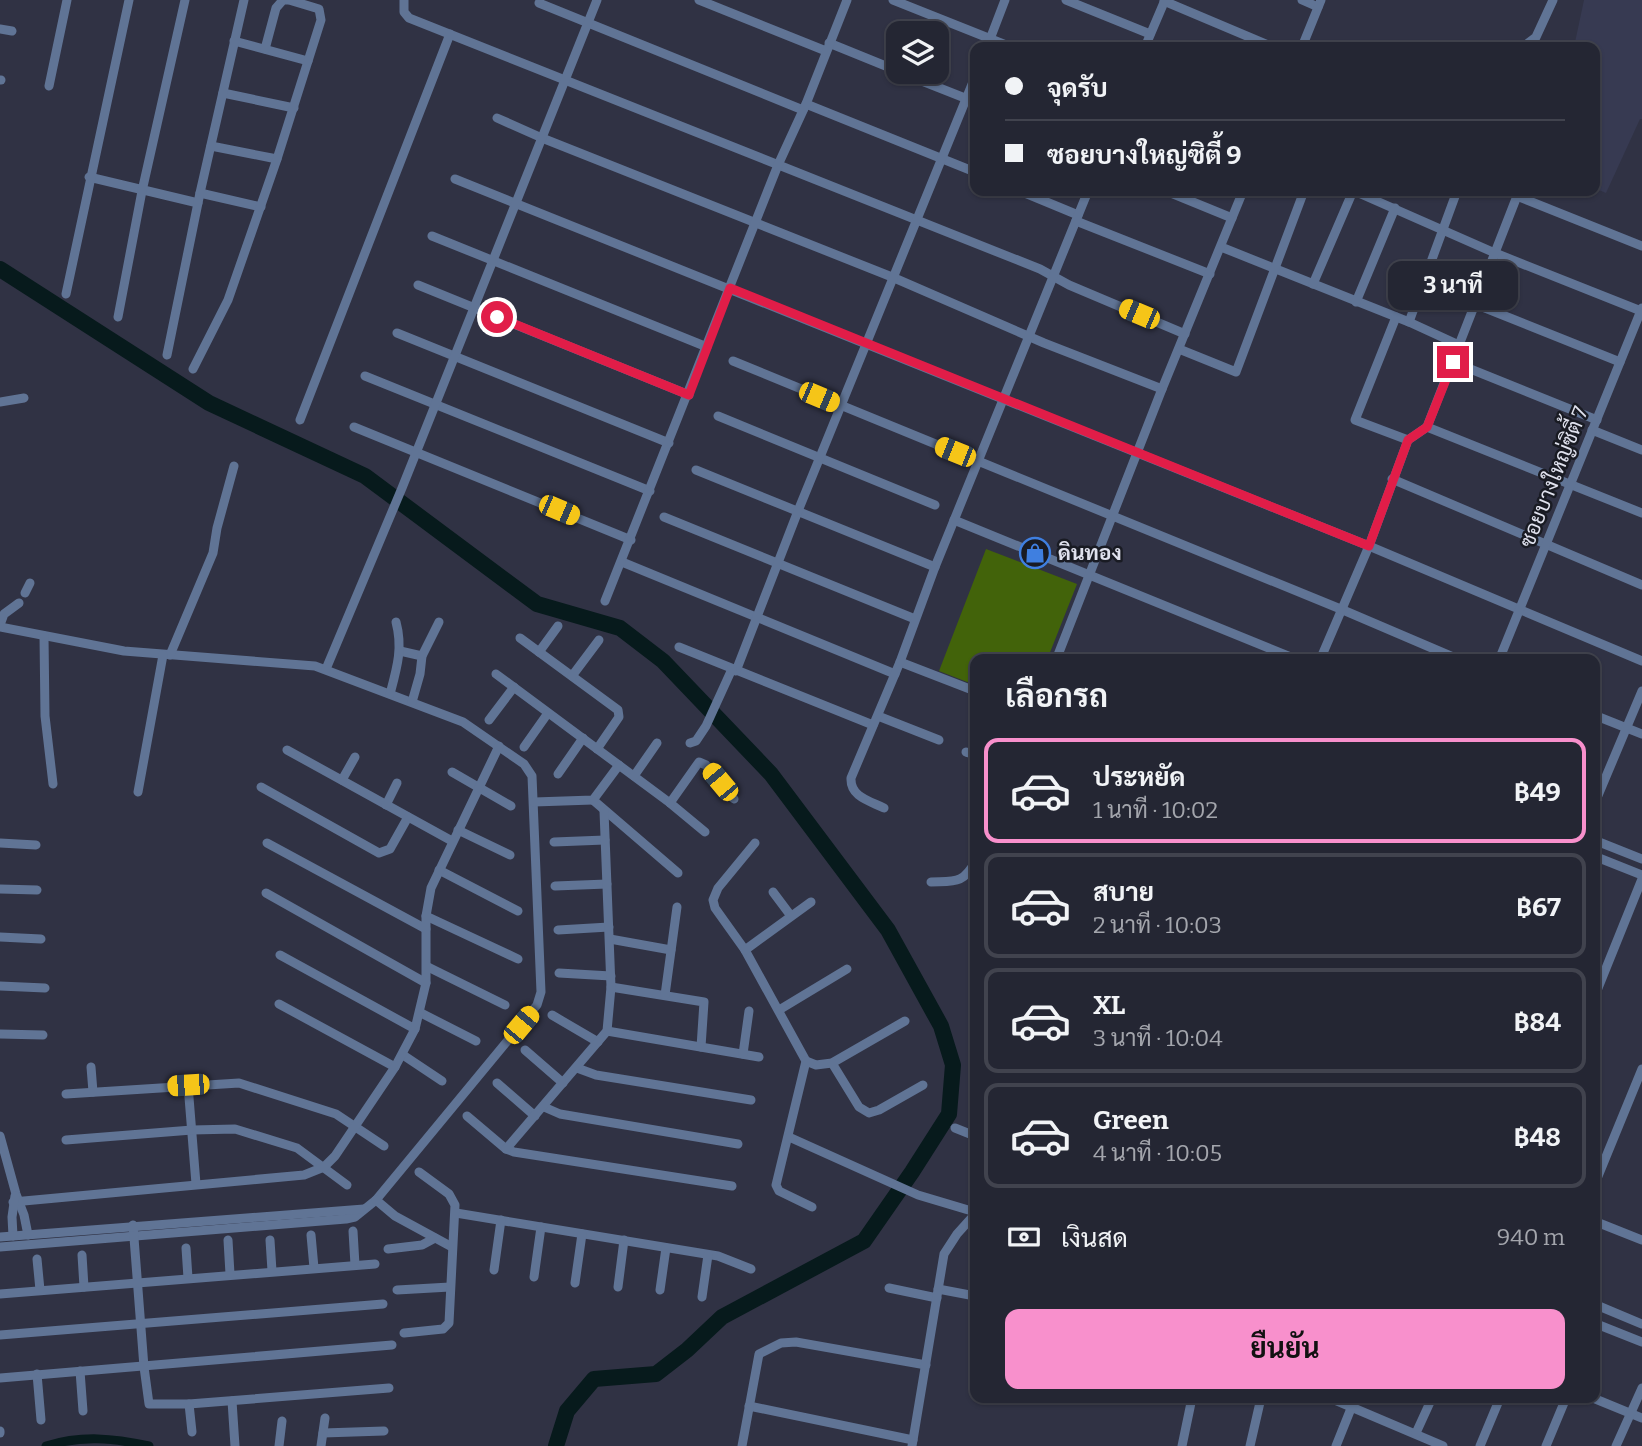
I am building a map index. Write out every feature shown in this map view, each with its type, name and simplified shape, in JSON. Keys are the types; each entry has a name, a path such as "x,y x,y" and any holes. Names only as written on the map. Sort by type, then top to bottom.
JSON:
{"street":[{"path":"49,86 67,0"},
{"path":"66,294 129,0"},
{"path":"118,317 142,191 185,0"},
{"path":"167,355 244,0"},
{"path":"193,369 228,300 294,108 321,20 321,11 283,0 276,8 265,49"},
{"path":"404,0 404,12 409,18 917,219 1054,275 1069,285 1185,334"},
{"path":"326,669 402,488 597,0"},
{"path":"699,0 886,67"},
{"path":"605,601 689,395 778,165 805,107 847,0"},
{"path":"893,0 987,42"},
{"path":"989,42 1005,0"},
{"path":"1066,0 1150,34"},
{"path":"1302,0 1319,3 1304,42"},
{"path":"1528,42 1539,32 1553,0"},
{"path":"1147,42 1164,1 1261,42"},
{"path":"539,3 970,170"},
{"path":"0,29 12,31"},
{"path":"300,419 450,34"},
{"path":"234,41 309,61"},
{"path":"690,743 696,741 706,726 757,618 941,158 970,100 931,84"},
{"path":"223,93 294,108"},
{"path":"497,118 1162,389"},
{"path":"211,146 277,159"},
{"path":"89,177 142,191 261,207"},
{"path":"454,179 867,342 1369,546 1642,661"},
{"path":"1031,196 1210,274"},
{"path":"884,808 855,793 850,782 1086,196"},
{"path":"1178,196 1232,218"},
{"path":"1058,654 1241,196"},
{"path":"1179,349 1236,372 1302,196"},
{"path":"1313,284 1351,196"},
{"path":"1365,196 1495,253 1641,310"},
{"path":"1409,322 1455,196"},
{"path":"1323,654 1369,546 1408,440 1427,427 1517,196"},
{"path":"1523,196 1642,247"},
{"path":"1356,302 1395,208"},
{"path":"432,236 707,346"},
{"path":"1221,247 1409,322 1459,345"},
{"path":"418,285 689,395"},
{"path":"1475,304 1620,362"},
{"name":"ซอยบางใหญ่ซิตี้ 7","path":"1501,654 1641,310"},
{"path":"1396,317 1356,420 1408,440"},
{"path":"397,333 669,443"},
{"path":"733,361 955,452"},
{"path":"1453,362 1597,419"},
{"path":"365,376 650,491"},
{"path":"0,402 24,398"},
{"path":"718,416 936,505"},
{"path":"354,427 631,540"},
{"path":"1427,427 1642,513"},
{"path":"1592,430 1642,450"},
{"path":"978,461 1446,654"},
{"path":"138,792 166,655 213,553 234,466"},
{"path":"696,470 935,567"},
{"path":"1392,479 1642,585"},
{"path":"664,517 915,619"},
{"path":"954,520 1283,654"},
{"path":"622,562 895,674"},
{"path":"25,593 30,583"},
{"path":"0,1237 133,1236 355,1217 376,1200 412,1158 541,999 534,802 529,770 499,746 463,722 326,669 305,665 124,651 0,626 4,614 19,603"},
{"path":"390,694 400,651 396,622"},
{"path":"412,702 422,656 439,622"},
{"path":"539,652 558,626"},
{"path":"44,636 45,716 53,784"},
{"path":"520,638 620,713 597,749"},
{"path":"572,676 599,640"},
{"path":"679,647 873,725"},
{"path":"400,651 422,656"},
{"path":"900,662 970,689"},
{"path":"496,674 705,832"},
{"path":"489,720 514,687"},
{"path":"1600,791 1642,691"},
{"path":"524,747 548,713"},
{"path":"878,716 939,740"},
{"path":"1600,717 1642,734"},
{"path":"558,774 583,738"},
{"path":"634,776 657,743"},
{"path":"0,1184 15,1196 304,1175 324,1167 335,1156 395,1068 415,1028 421,1013 428,967 426,916 431,888 499,746"},
{"path":"287,750 452,841"},
{"path":"342,780 355,757"},
{"path":"670,803 699,762 706,765 734,799"},
{"path":"593,800 619,765"},
{"path":"452,772 512,806"},
{"path":"386,804 397,783"},
{"path":"261,787 379,853 390,849 408,817"},
{"path":"534,802 593,800 678,873"},
{"path":"506,1149 607,1031 611,976 604,811"},
{"path":"458,830 510,855"},
{"path":"554,842 605,840"},
{"path":"1600,842 1642,859"},
{"path":"0,843 36,845"},
{"path":"267,843 426,929"},
{"path":"755,843 718,888 713,900 715,908 745,950 806,1061 776,1181 777,1188 812,1206"},
{"path":"1600,859 1642,877 1600,983"},
{"path":"439,870 518,911"},
{"path":"931,882 960,881 970,871"},
{"path":"555,886 607,884"},
{"path":"0,889 37,890"},
{"path":"773,892 791,916"},
{"path":"266,894 426,983"},
{"path":"745,950 811,902"},
{"path":"665,995 677,907"},
{"path":"426,916 518,959"},
{"path":"558,930 609,927"},
{"path":"0,937 41,939"},
{"path":"610,939 671,950"},
{"path":"280,955 415,1028"},
{"path":"428,967 505,1005"},
{"path":"779,1010 847,969"},
{"path":"559,973 611,976"},
{"path":"0,986 45,988"},
{"path":"611,987 704,1002 701,1047"},
{"path":"279,1004 395,1068"},
{"path":"743,1054 749,1011"},
{"path":"421,1013 476,1041"},
{"path":"552,1015 598,1042"},
{"path":"806,1061 823,1065 832,1063 905,1021"},
{"path":"607,1031 759,1057"},
{"path":"0,1034 43,1035"},
{"path":"525,1050 564,1083"},
{"path":"403,1055 442,1081"},
{"path":"832,1063 859,1107 869,1113 923,1085"},
{"path":"91,1067 93,1092"},
{"path":"577,1068 596,1075 751,1100"},
{"path":"1600,1171 1642,1069"},
{"path":"497,1083 535,1116"},
{"path":"188,1085 196,1184"},
{"path":"66,1094 188,1085 247,1085 336,1114 384,1146"},
{"path":"544,1107 560,1114 738,1144"},
{"path":"467,1116 506,1149 514,1152 732,1186"},
{"path":"66,1140 225,1128 297,1148 347,1185"},
{"path":"955,1128 970,1134"},
{"path":"0,1136 15,1196 20,1238"},
{"path":"789,1137 918,1195 970,1211"},
{"path":"404,1333 446,1327 449,1323 456,1213 449,1194 419,1172"},
{"path":"15,1196 20,1238"},
{"path":"376,1200 395,1216 452,1247"},
{"path":"0,1247 20,1238 133,1225 364,1209"},
{"path":"456,1213 724,1258 751,1269"},
{"path":"749,1406 912,1443 944,1254 970,1219"},
{"path":"494,1270 501,1220"},
{"path":"1600,1222 1642,1240"},
{"path":"133,1225 149,1405 389,1388"},
{"path":"534,1277 541,1227"},
{"path":"353,1231 355,1265"},
{"path":"575,1283 582,1234"},
{"path":"312,1235 314,1268"},
{"path":"388,1249 422,1245 435,1238"},
{"path":"228,1240 230,1274"},
{"path":"270,1240 272,1271"},
{"path":"618,1287 624,1240"},
{"path":"186,1248 188,1278"},
{"path":"660,1290 666,1248"},
{"path":"82,1255 84,1287"},
{"path":"702,1297 708,1255"},
{"path":"37,1259 40,1290"},
{"path":"0,1294 375,1264"},
{"path":"397,1290 450,1287"},
{"path":"889,1288 970,1296"},
{"path":"0,1335 383,1304"},
{"path":"1600,1306 1642,1324"},
{"path":"1600,1325 1642,1342"},
{"path":"742,1446 759,1354 781,1343 796,1342 926,1365"},
{"path":"0,1377 392,1345"},
{"path":"80,1371 83,1411"},
{"path":"37,1374 41,1420"},
{"path":"1616,1446 1642,1388"},
{"path":"232,1401 235,1446"},
{"path":"1600,1401 1642,1418"},
{"path":"1182,1446 1191,1403"},
{"path":"1250,1446 1260,1403"},
{"path":"1336,1446 1348,1403 1443,1446"},
{"path":"1416,1433 1430,1403"},
{"path":"1480,1446 1498,1403"},
{"path":"1546,1446 1564,1403"},
{"path":"189,1404 192,1432"},
{"path":"321,1446 325,1418"},
{"path":"279,1446 282,1421"},
{"path":"323,1433 384,1431"}],"shaded area":[{"path":"1584,0 1642,0 1642,119 1606,193 1600,190 1600,42 1575,42"}],"green space":[{"path":"986,549 1077,584 1049,654 970,654 970,683 939,671"}],"waterway":[{"path":"0,269 209,403 365,476 537,604 620,628 663,661 771,774 888,930 941,1026 953,1065 949,1114 864,1241 722,1317 656,1374 594,1379 567,1411 556,1446"},
{"path":"46,1446 72,1440 97,1439 149,1446"}],"place":[{"name":"ดินทอง","path":"1035,553"}],"route":[{"path":"497,317 689,395 730,288 1369,546 1408,440 1427,427 1453,362"}]}
